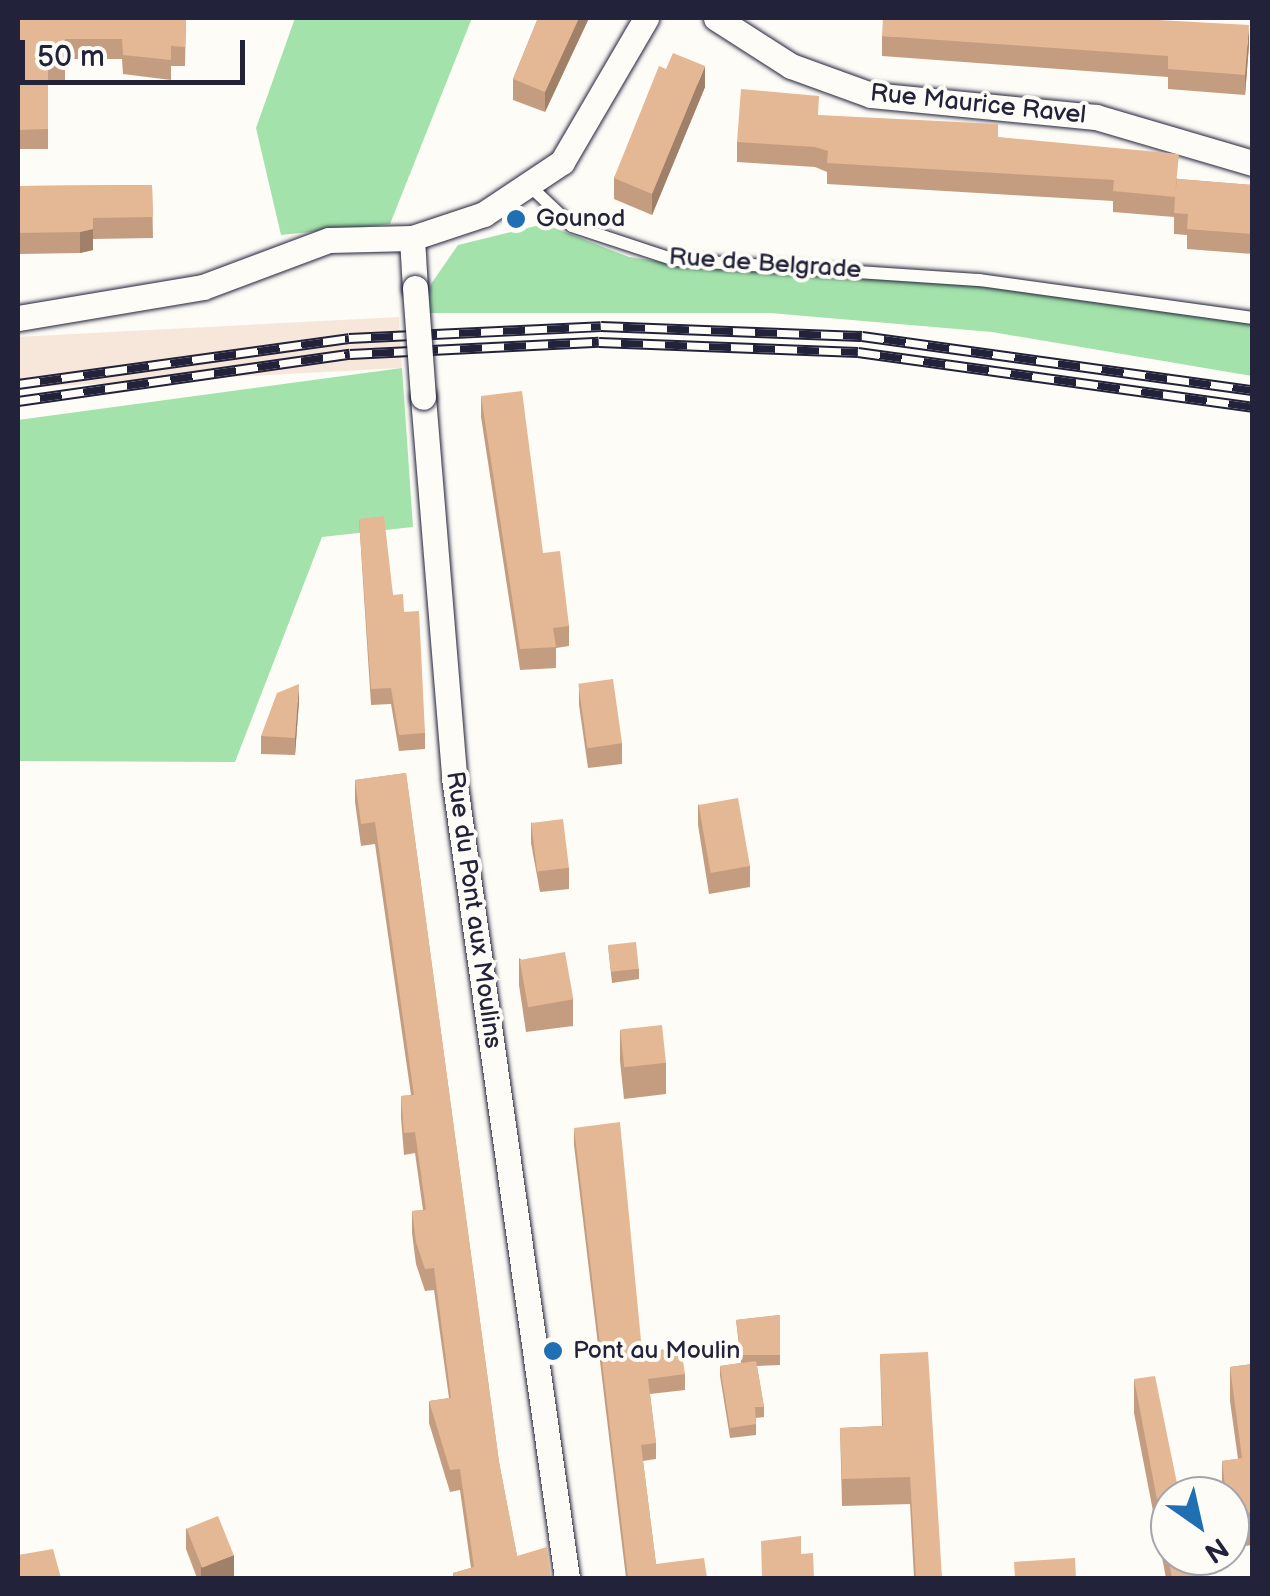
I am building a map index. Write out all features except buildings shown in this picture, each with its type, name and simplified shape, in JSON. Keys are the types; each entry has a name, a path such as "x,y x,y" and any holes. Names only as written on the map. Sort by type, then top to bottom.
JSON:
{"street":[{"path":"18,318 221,282 329,240 412,238 532,188 572,149 646,18"},
{"name":"Rue Maurice Ravel","path":"716,18 848,89 1109,120 1252,163"},
{"name":"Rue du Pont aux Moulins","path":"412,238 454,778 567,1578"}],"lane":[{"name":"Rue de Belgrade","path":"532,188 572,226 675,260 979,280 1252,318"}],"shaded area":[{"path":"399,317 402,368 18,388 18,337"}],"green space":[{"path":"295,18 472,18 390,224 281,235 256,128"},
{"path":"544,224 629,257 708,269 979,286 1252,324 1252,376 992,332 770,313 427,313 431,284 458,245"},
{"path":"402,368 413,527 322,537 235,762 18,761 18,420"}],"railway":[{"path":"18,384 349,338 601,326 862,336 1252,390"},
{"path":"18,401 350,354 599,342 858,352 1252,407"}],"place":[{"name":"Gounod","path":"516,219"},
{"name":"Pont au Moulin","path":"553,1351"}]}
